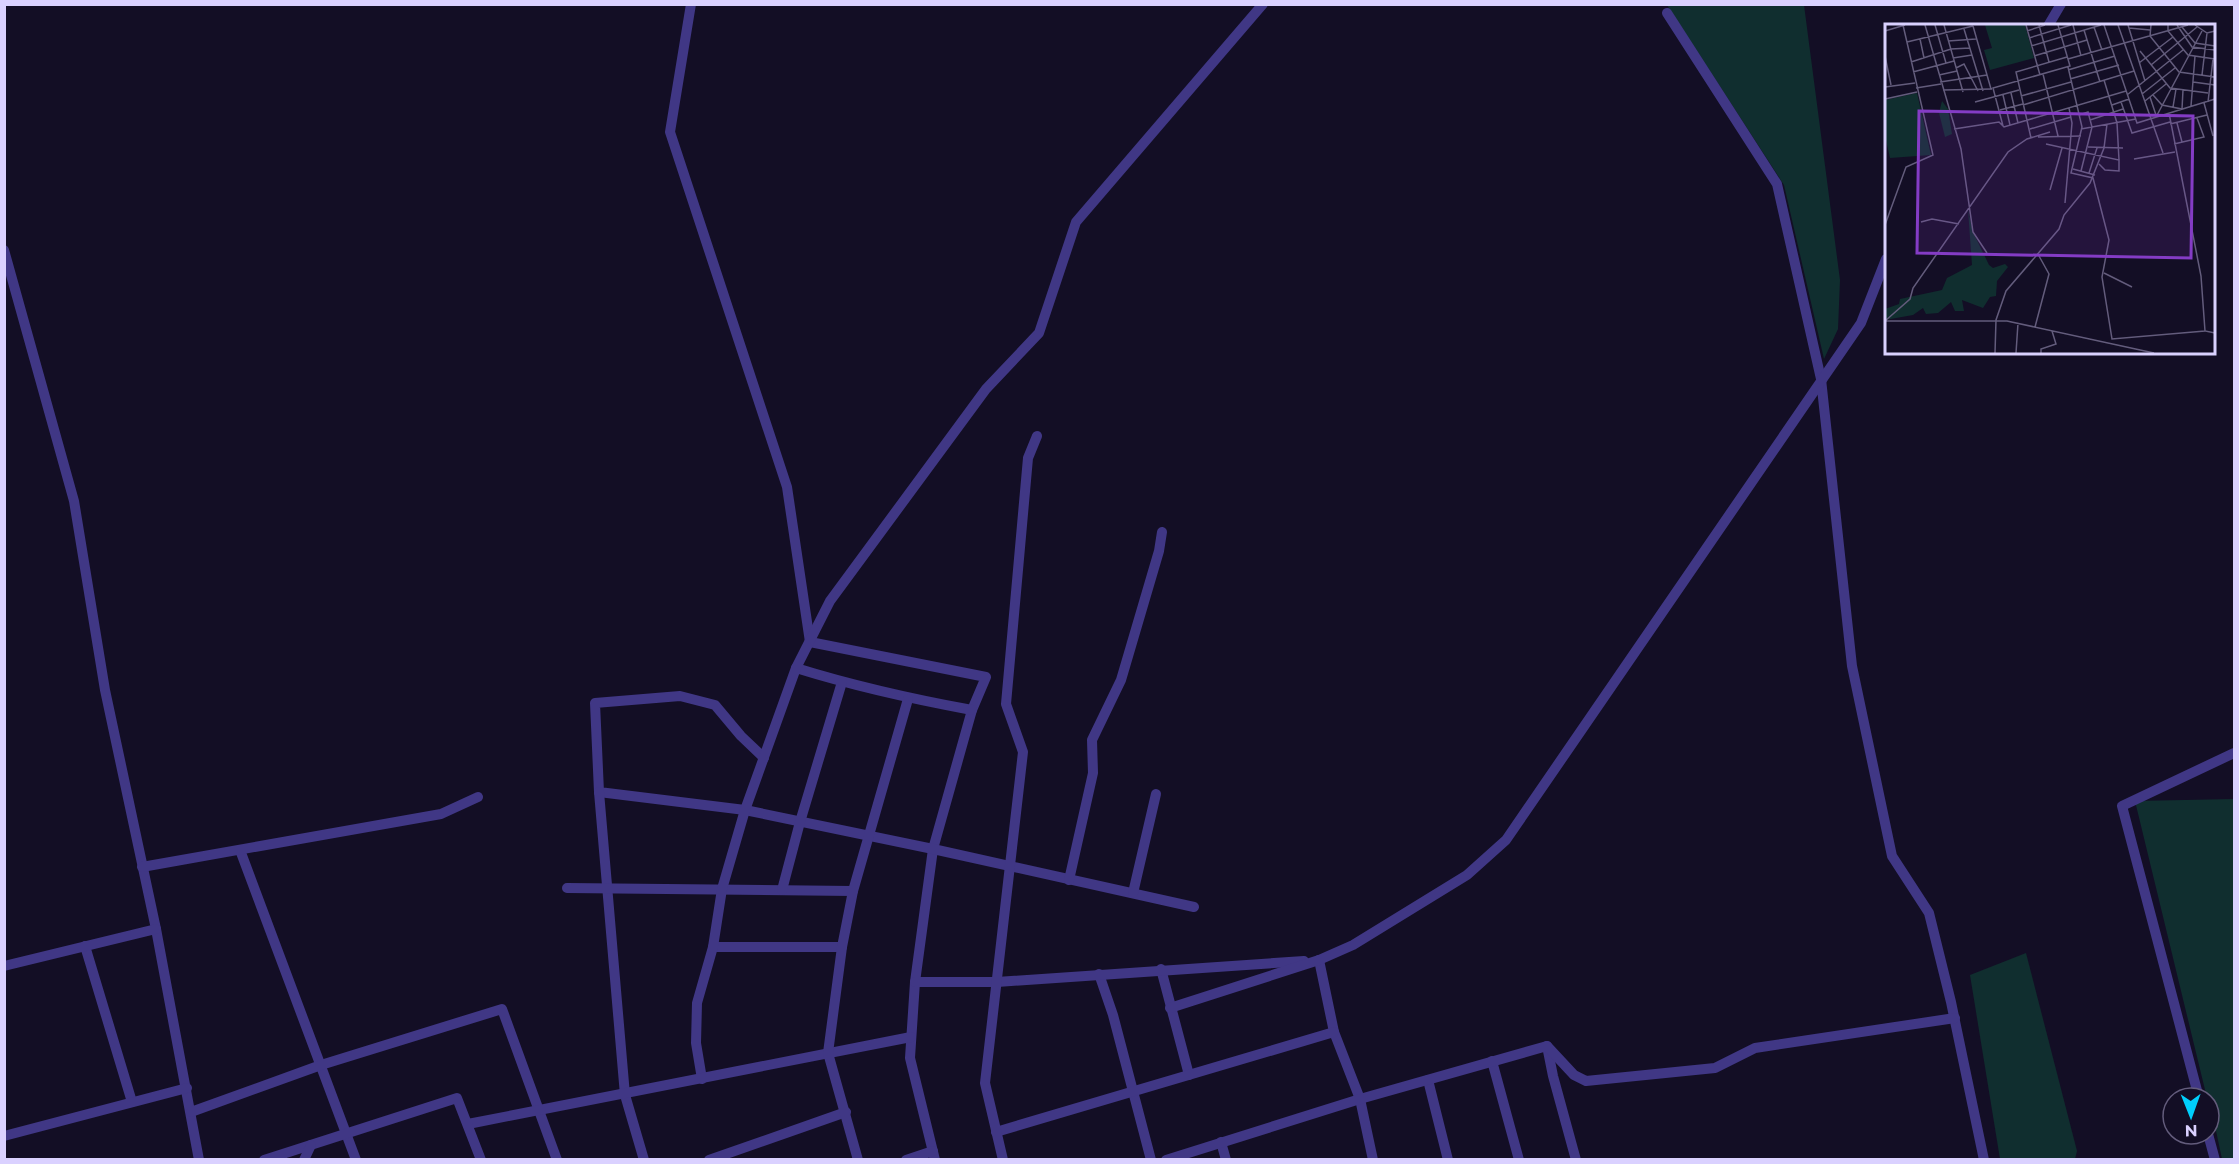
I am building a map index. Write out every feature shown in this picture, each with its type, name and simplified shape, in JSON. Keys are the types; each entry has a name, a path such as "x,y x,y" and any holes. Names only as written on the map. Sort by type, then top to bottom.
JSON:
{"street":[{"path":"691,4 670,132 787,487 810,642"},
{"path":"702,1079 696,1043 697,1003 713,947 722,889 745,810 796,668 830,601 986,389 1039,333 1076,222 1263,4"},
{"path":"2049,24 2061,4"},
{"path":"1666,13 1778,184 1821,379 1852,666 1887,833 1892,856 1929,912 1955,1018 1984,1160"},
{"path":"4,250 74,501 105,690 156,929 199,1160"},
{"path":"1170,1008 1319,960 1353,945 1467,875 1506,840 1861,323 1885,264"},
{"path":"1003,1160 985,1083 1023,752 1006,704 1028,458 1037,436"},
{"path":"1069,880 1093,773 1092,740 1121,680 1159,551 1162,532"},
{"path":"810,642 986,677 972,710 933,849 915,982 910,1058 934,1155 906,1160"},
{"path":"796,668 908,699 972,710"},
{"path":"782,890 842,682"},
{"path":"644,1160 625,1095 599,792 595,703 680,696 714,705 764,758"},
{"path":"858,1160 828,1053 842,947 853,891 908,699"},
{"path":"2196,1086 2122,806 2235,753"},
{"path":"599,792 745,810 1194,907"},
{"path":"1132,894 1156,794"},
{"path":"142,867 441,814 478,796"},
{"path":"240,850 356,1160"},
{"path":"567,888 853,891"},
{"path":"4,966 156,929"},
{"path":"85,946 132,1102"},
{"path":"713,947 842,947"},
{"path":"915,982 997,982 1319,960"},
{"path":"1319,960 1334,1032 1360,1099 1373,1160"},
{"path":"1161,969 1189,1075"},
{"path":"1099,974 1113,1015 1150,1160"},
{"path":"191,1112 321,1065 501,1009 557,1160"},
{"path":"1547,1046 1574,1075 1586,1081 1715,1068 1755,1048 1955,1018"},
{"path":"996,1132 1334,1032"},
{"path":"468,1125 911,1037"},
{"path":"1166,1160 1360,1099 1547,1046"},
{"path":"1547,1046 1576,1160"},
{"path":"1492,1061 1519,1160"},
{"path":"1428,1080 1449,1160"},
{"path":"4,1136 187,1088"},
{"path":"264,1160 457,1098 481,1160"},
{"path":"709,1160 846,1112"},
{"path":"1221,1142 1226,1160"},
{"path":"304,1160 311,1144"}],"green space":[{"path":"1667,5 1804,5 1840,280 1838,329 1824,359 1784,185"},
{"path":"2234,799 2234,1159 2222,1159 2219,1146 2221,1086 2204,1086 2135,801"},
{"path":"2026,953 2077,1151 2075,1159 2000,1159 1970,975"}]}
